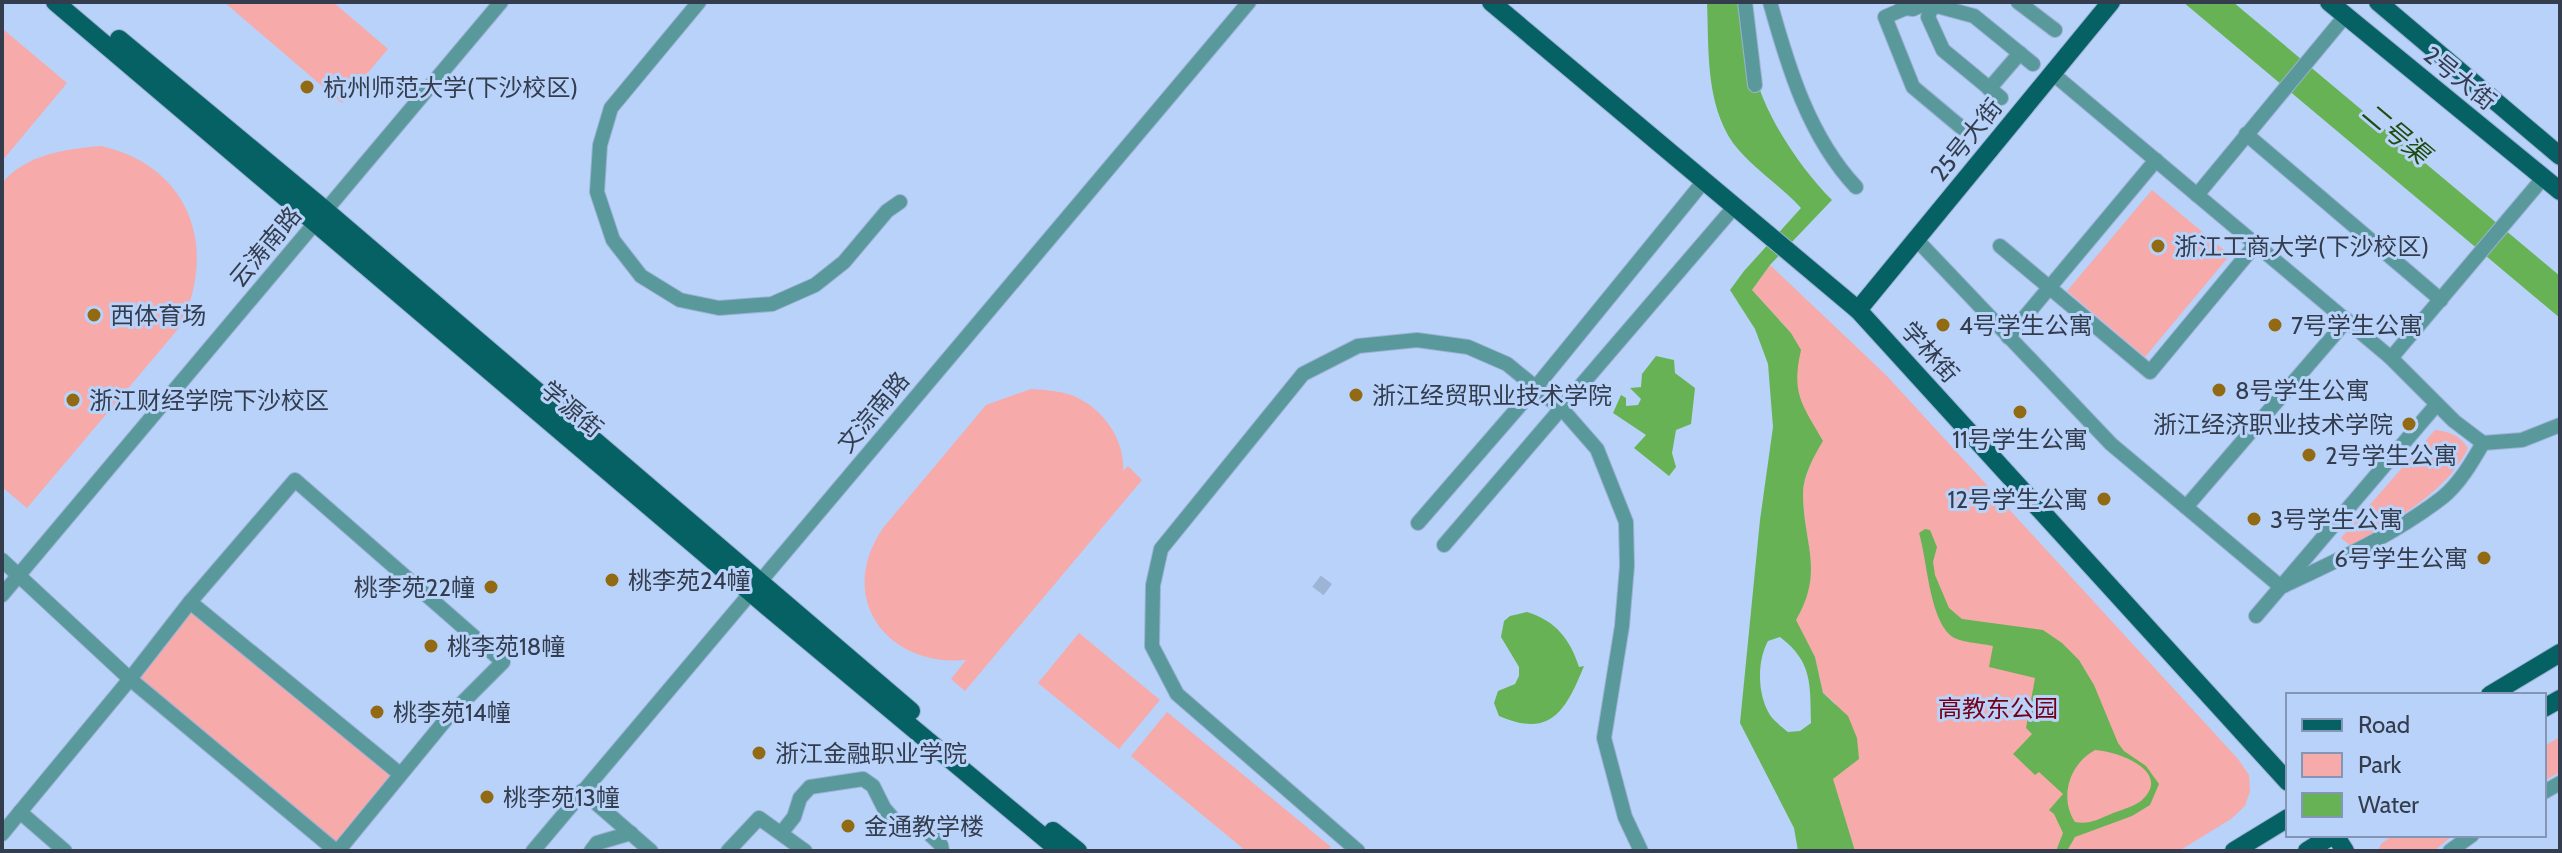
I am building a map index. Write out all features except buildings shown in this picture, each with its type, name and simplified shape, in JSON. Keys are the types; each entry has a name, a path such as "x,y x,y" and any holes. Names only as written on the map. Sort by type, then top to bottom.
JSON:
{"main road":[{"name":"学源街","path":"55,2 320,216 755,586 1060,851"},
{"path":"73,2 320,216"},
{"name":"学林街","path":"1491,2 1858,310 2286,780"},
{"name":"25号大街","path":"1858,310 2111,2"},
{"name":"2号大街","path":"2329,2 2560,191"},
{"name":"2号大街","path":"2378,2 2560,156"},
{"path":"755,586 1078,851"},
{"path":"2493,693 2560,653"},
{"path":"2234,851 2286,819"},
{"path":"2307,851 2331,837"}],"street":[{"name":"云涛南路","path":"2,595 501,2"},
{"path":"699,2 611,108 600,145 597,192 613,240 641,276 680,300 719,308 772,304 815,285 844,262 887,211 900,202"},
{"name":"文淙南路","path":"533,851 1249,2"},
{"path":"1745,2 1755,85"},
{"path":"1770,2 1798,93 1840,170 1856,187"},
{"path":"2018,2 2055,30"},
{"path":"1962,128 1913,87 1885,17 1904,4 1913,9 1922,5 1937,6 1974,16 2033,64"},
{"path":"1931,6 1928,17 1943,50 1995,93 2020,53"},
{"path":"2197,195 2346,15"},
{"path":"2052,73 2347,320 2391,358 2454,421 2483,443 2522,440 2560,425"},
{"path":"2246,134 2441,300"},
{"path":"2008,337 2156,160"},
{"path":"2391,358 2544,177"},
{"path":"1418,523 1536,387 1704,181"},
{"path":"1444,545 1735,206"},
{"path":"1916,239 2111,444 2281,587"},
{"path":"2000,246 2150,372 2256,244"},
{"path":"2186,507 2347,320"},
{"path":"1358,851 1177,694 1152,646 1153,585 1161,549 1303,374 1358,346 1417,340 1468,347 1507,364 1562,409 1597,449 1626,522 1627,566 1622,626 1604,738 1625,817 1641,851"},
{"path":"2256,616 2437,404"},
{"path":"2281,587 2368,546 2444,497 2463,476 2483,443"},
{"path":"2,560 130,679 337,851 448,717 503,662 295,480 190,602 130,679 2,834"},
{"path":"190,602 400,774"},
{"path":"782,832 794,817 800,798 810,787 863,779 873,786 884,808 902,829 924,829 941,845 942,851"},
{"path":"582,791 651,851"},
{"path":"20,812 65,851"},
{"path":"728,851 759,818 805,851"},
{"path":"591,851 597,843 631,833"},
{"path":"2450,851 2469,837"}],"green space":[{"path":"224,2 333,2 388,49 342,103"},
{"path":"4,30 67,83 2,161 2,32"},
{"name":"西体育场","path":"101,146 132,156 157,172 176,192 189,215 196,241 196,269 191,299 179,328 27,508 2,487 2,183 35,159 61,151"},
{"path":"2152,190 2230,255 2145,357 2067,291"},
{"name":"高教东公园","path":"1770,265 1886,375 2238,759 2249,775 2250,791 2245,806 2231,819 2179,851 1855,851 1832,779 1859,759 1835,703 1823,693 1815,657 1795,620 1804,602 1811,571 1803,486 1822,441 1799,398 1796,378 1800,350 1791,333 1752,290"},
{"path":"1031,389 1069,394 1098,412 1117,439 1123,471 1128,466 1142,480 965,691 951,679 966,660 938,659 913,652 892,640 877,623 867,602 865,579 870,554 883,528 986,405"},
{"path":"2435,430 2454,435 2468,448 2458,464 2417,505 2351,546 2341,538"},
{"path":"192,610 393,776 336,845 134,680"},
{"path":"1079,633 1160,700 1119,749 1038,683"},
{"path":"1167,712 1331,847 1327,851 1246,851 1131,756"},
{"path":"2560,737 2560,772 2546,780 2546,745"},
{"path":"2390,837 2451,837 2434,851 2378,851"}],"water":[{"path":"1707,2 1747,2 1753,62 1762,97 1788,145 1832,200 1770,265 1752,290 1791,333 1801,350 1797,378 1800,398 1823,441 1803,486 1811,571 1805,602 1796,620 1815,657 1823,693 1848,716 1857,738 1859,759 1833,779 1855,851 1798,851 1794,828 1740,723 1760,520 1773,427 1768,364 1755,329 1730,290 1801,208 1740,152 1724,127 1717,110 1710,74","holes":["1780,637 1791,646 1808,675 1811,723 1800,731 1788,732 1770,715 1760,678 1768,641"]},
{"path":"2183,2 2233,2 2560,276 2560,318"},
{"path":"1656,356 1674,360 1675,373 1695,388 1691,424 1676,430 1672,453 1676,467 1669,476 1634,448 1646,435 1613,413 1621,395 1626,398 1626,406 1638,405 1641,399 1630,388 1641,387 1642,374"},
{"path":"1930,530 1937,547 1933,562 1935,575 1949,608 1962,619 2043,630 2079,660 2094,685 2118,743 2146,766 2159,784 2150,805 2132,816 2075,837 2067,851 2056,851 2063,833 2049,810 2063,794 2039,772 2035,775 2013,754 2032,734 2026,728 2035,678 1989,667 1993,646 1959,640 1950,635 1937,615 1919,533","holes":["2095,750 2128,759 2147,772 2151,781 2149,791 2141,801 2130,807 2094,821 2075,822 2068,803 2069,782 2086,756"]},
{"path":"1527,612 1554,626 1571,648 1579,667 1584,666 1563,707 1544,722 1532,724 1499,716 1494,703 1498,691 1515,684 1519,676 1519,667 1501,637 1504,621 1510,616"}],"tunnel":[{"path":"1318,591 1327,579"}],"place":[{"name":"杭州师范大学(下沙校区)","path":"307,87"},
{"name":"浙江工商大学(下沙校区)","path":"2158,246"},
{"name":"西体育场","path":"94,315"},
{"name":"4号学生公寓","path":"1943,325"},
{"name":"7号学生公寓","path":"2275,325"},
{"name":"8号学生公寓","path":"2219,390"},
{"name":"浙江经贸职业技术学院","path":"1356,395"},
{"name":"浙江财经学院下沙校区","path":"73,400"},
{"name":"11号学生公寓","path":"2020,412"},
{"name":"浙江经济职业技术学院","path":"2409,424"},
{"name":"2号学生公寓","path":"2309,455"},
{"name":"12号学生公寓","path":"2104,499"},
{"name":"3号学生公寓","path":"2254,519"},
{"name":"6号学生公寓","path":"2484,558"},
{"name":"桃李苑24幢","path":"612,580"},
{"name":"桃李苑22幢","path":"491,587"},
{"name":"桃李苑18幢","path":"431,646"},
{"name":"桃李苑14幢","path":"377,712"},
{"name":"浙江金融职业学院","path":"759,753"},
{"name":"桃李苑13幢","path":"487,797"},
{"name":"金通教学楼","path":"848,826"}],"water label":[{"name":"二号渠","path":"2396,133"}]}
